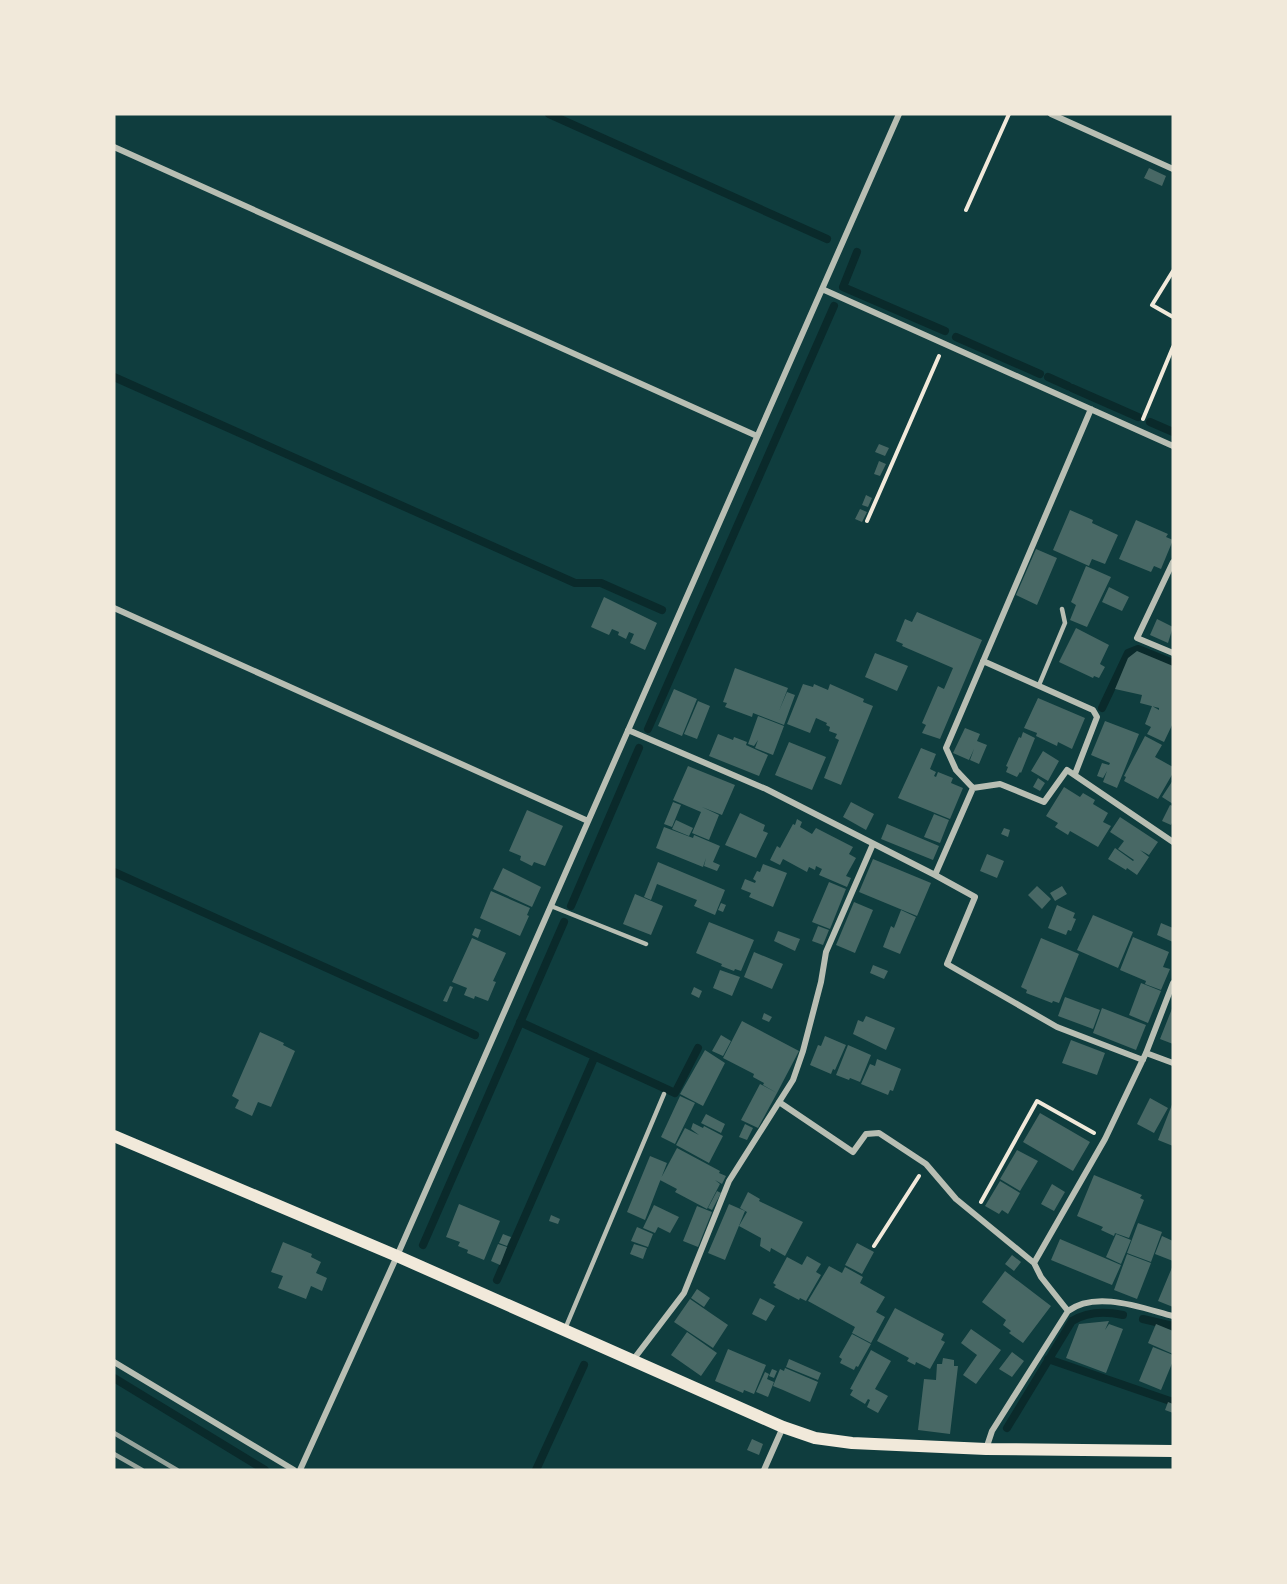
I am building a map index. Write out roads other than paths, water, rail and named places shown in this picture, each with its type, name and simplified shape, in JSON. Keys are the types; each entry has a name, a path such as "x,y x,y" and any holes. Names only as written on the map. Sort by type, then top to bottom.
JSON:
{"main road":[{"path":"114,1136 397,1256 783,1427 815,1438 852,1443 986,1449 1173,1451"}],"street":[{"path":"300,1470 397,1256 898,114"},
{"path":"1051,114 1173,169"},
{"path":"114,147 757,436"},
{"path":"822,289 1173,446"},
{"path":"973,788 956,770 946,748 1091,410"},
{"path":"1173,562 1137,638 1173,653"},
{"path":"114,608 588,821"},
{"path":"983,661 1093,710 1097,717 1075,774"},
{"path":"628,730 766,789 935,874 975,897 947,964 1057,1027 1173,1063"},
{"path":"973,788 1000,784 1044,802 1068,770 1173,842"},
{"path":"935,874 973,788"},
{"path":"633,1360 684,1293 729,1181 793,1080 821,982 826,952 873,844"},
{"path":"1034,1263 1105,1139 1145,1056 1173,983"},
{"path":"779,1102 853,1152 866,1134 879,1133 926,1164 956,1199 1034,1263 1041,1277 1068,1311"},
{"path":"986,1449 992,1431 1068,1311 1077,1305 1101,1302 1130,1305 1173,1316"},
{"path":"114,1362 294,1470"},
{"path":"764,1470 783,1427"}],"lane":[{"path":"1039,685 1065,623 1062,609"},
{"path":"551,906 646,944"},
{"path":"564,1330 664,1094"}],"waterway":[{"path":"549,114 827,239"},
{"path":"857,252 843,287 945,331"},
{"path":"648,729 834,306"},
{"path":"956,337 1040,374"},
{"path":"114,377 575,583 601,583 662,610"},
{"path":"1048,377 1068,386"},
{"path":"1072,388 1138,417"},
{"path":"1150,422 1173,432"},
{"path":"1102,708 1128,653 1138,649 1173,663"},
{"path":"571,906 639,748"},
{"path":"114,872 475,1035"},
{"path":"423,1245 564,922"},
{"path":"520,1022 675,1093 698,1048"},
{"path":"497,1280 595,1056"},
{"path":"1007,1428 1072,1321 1084,1315 1097,1313 1123,1315"},
{"path":"1143,1319 1173,1326"},
{"path":"1048,1359 1173,1402"},
{"path":"536,1470 584,1365"},
{"path":"114,1378 265,1470"}],"railway":[{"path":"114,1433 177,1470"},
{"path":"114,1454 142,1470"}]}
